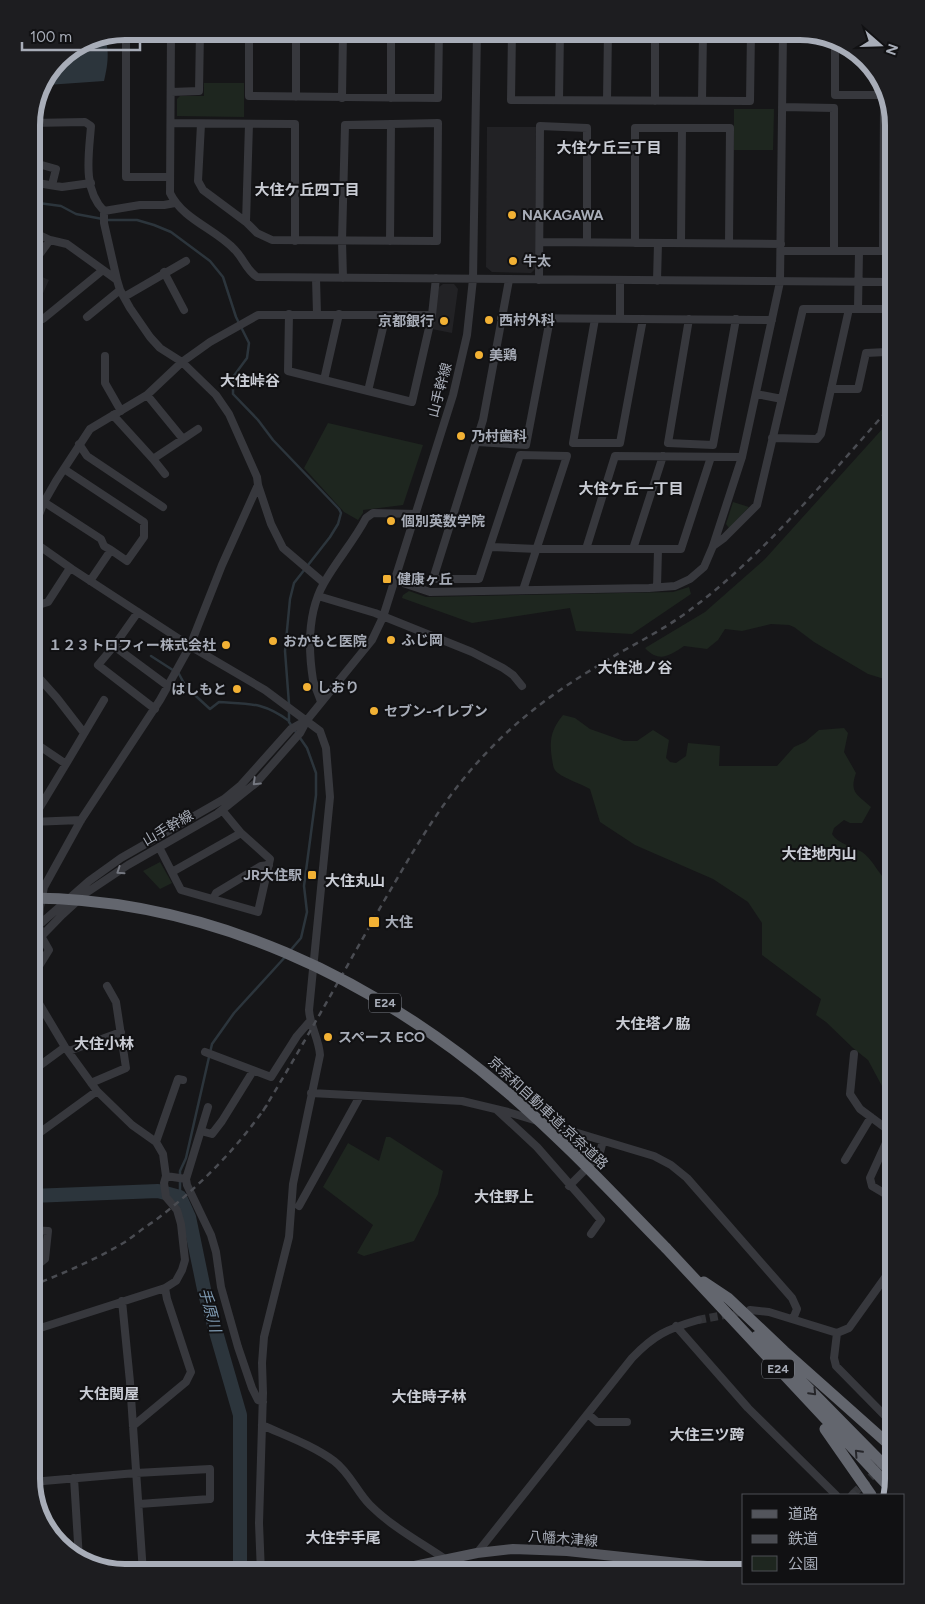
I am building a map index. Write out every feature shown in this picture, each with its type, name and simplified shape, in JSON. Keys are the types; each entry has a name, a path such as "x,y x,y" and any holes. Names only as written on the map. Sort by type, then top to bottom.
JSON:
{"highway":[{"name":"京奈和自動車道;京奈道路","path":"40,898 110,902 192,919 268,944 352,984 434,1036 507,1092 553,1134 666,1248 885,1482"},
{"name":"京奈和自動車道;京奈道路","path":"666,1248 701,1280 885,1466"},
{"path":"701,1280 728,1298 885,1441"},
{"path":"773,1363 834,1439 870,1494"}],"main road":[{"name":"八幡木津線","path":"422,1564 477,1552 513,1549 567,1552 685,1564"}],"street":[{"path":"126,40 126,177 170,178"},
{"path":"171,40 170,193 175,203 233,248 250,272 257,277 885,282"},
{"path":"171,92 199,91 200,40"},
{"path":"249,40 249,96 342,98 438,98 439,40"},
{"path":"296,40 296,97"},
{"path":"342,98 343,40"},
{"path":"391,98 392,40"},
{"name":"山手幹線","path":"41,936 86,893 128,865 222,810 256,783 288,746 303,724 372,640 383,617 416,514 452,395 467,335 473,279 477,40"},
{"path":"512,40 511,100 655,101 750,101 751,40"},
{"path":"559,100 560,40"},
{"path":"607,100 608,40"},
{"path":"655,40 655,101"},
{"path":"702,101 703,40"},
{"path":"394,580 430,592 657,587 675,586 690,579 704,566 713,546 742,457 780,282 783,40"},
{"path":"835,48 835,94 879,95"},
{"path":"782,107 834,108 834,251"},
{"path":"540,242 729,243 834,251 883,251 884,113"},
{"path":"40,123 86,122 91,126 87,152 90,184 93,197 104,217 117,280 122,294 150,337 160,348 182,362 216,395 229,414 257,477 272,524 283,548 324,583"},
{"path":"171,123 295,124 295,240"},
{"path":"201,124 198,181 203,190 246,222 257,233 272,240 342,241 437,241 439,201 438,123 345,125 342,241 343,278"},
{"path":"246,222 249,124"},
{"path":"390,241 391,124"},
{"path":"539,280 540,126 587,128 587,242"},
{"path":"635,243 635,128 730,128 729,243"},
{"path":"681,243 682,128"},
{"path":"40,165 56,169 52,185"},
{"path":"40,183 62,187 90,184"},
{"path":"104,217 140,205 175,203"},
{"path":"40,235 67,244 117,280"},
{"path":"40,254 50,240"},
{"path":"658,243 658,281"},
{"path":"858,309 859,252"},
{"path":"87,317 122,294 186,260"},
{"path":"43,320 103,270"},
{"path":"164,272 184,310"},
{"path":"316,278 317,314"},
{"path":"289,314 288,371 412,402 432,315 436,278"},
{"path":"509,280 483,420 434,576 436,579 479,579 520,455 567,456 523,590"},
{"path":"620,281 620,319"},
{"path":"713,546 724,538 757,505 803,309 885,309"},
{"path":"772,438 817,439 821,434 849,309"},
{"path":"324,380 339,314"},
{"path":"40,512 44,502 90,429 147,395 182,362 210,342 258,315 432,315"},
{"path":"368,391 386,315"},
{"path":"501,318 772,320"},
{"path":"477,442 526,444 550,319"},
{"path":"595,319 572,443 620,443 643,319"},
{"path":"689,319 668,443 713,445 736,319"},
{"path":"831,389 858,389 866,353 885,352"},
{"path":"105,356 105,383 121,410"},
{"path":"756,394 782,399"},
{"path":"147,395 183,439"},
{"path":"113,415 165,474"},
{"path":"153,459 198,429"},
{"path":"79,444 87,456 163,507"},
{"path":"586,549 615,456 742,457"},
{"path":"634,549 663,456"},
{"path":"491,547 537,550 681,549 711,458"},
{"path":"44,502 101,539 104,546 127,561 144,537 144,522 64,469"},
{"path":"40,907 44,886 81,820 155,709 190,646 222,565 258,485"},
{"path":"321,702 314,682 311,625 318,596 324,583 366,518 373,513 416,514"},
{"path":"40,546 190,646 265,690 293,710 303,724 320,731 326,748 330,797 309,999 310,1021 319,1046 320,1055 293,1184 288,1237 264,1337 259,1523 261,1564"},
{"path":"90,580 111,550"},
{"path":"657,587 658,550"},
{"path":"40,604 48,602 70,568"},
{"path":"318,596 375,613 472,652 504,668 522,686"},
{"path":"138,612 98,665 155,709"},
{"path":"114,646 168,686"},
{"path":"40,679 58,698 84,733"},
{"path":"40,806 104,700"},
{"name":"山手幹線","path":"40,922 89,881 121,858 224,799 240,785 291,729 303,724"},
{"path":"40,746 66,764"},
{"path":"40,797 44,799"},
{"path":"159,847 182,890 258,912 270,859 241,833 222,810"},
{"path":"40,822 81,820"},
{"path":"172,872 241,833"},
{"path":"213,899 216,893 261,866 269,865"},
{"path":"40,930 41,936 49,950 40,964"},
{"path":"91,1083 126,1068 116,1002 107,986"},
{"path":"40,1005 67,1049 97,1091 132,1125 156,1142 163,1154 166,1196 177,1210 181,1224 185,1260 176,1281 165,1288 40,1328"},
{"path":"205,1052 271,1077 297,1036 310,1021"},
{"path":"40,1066 67,1049 120,1032"},
{"path":"854,1054 850,1094 860,1110 885,1128"},
{"path":"201,1131 212,1134 253,1071"},
{"path":"156,1142 178,1078 183,1080"},
{"path":"40,1132 97,1091"},
{"path":"311,1092 462,1101 654,1156 671,1165 687,1178 792,1298 797,1309 793,1319"},
{"path":"299,1206 360,1096"},
{"path":"182,1179 201,1131 208,1107"},
{"path":"495,1109 537,1148 601,1220 591,1234"},
{"path":"845,1160 871,1117"},
{"path":"569,1186 598,1156 603,1141"},
{"path":"885,1145 870,1178 872,1186 885,1194"},
{"path":"182,1179 187,1185 211,1235 216,1252 221,1286 249,1380 258,1400 263,1402"},
{"path":"165,1180 182,1179"},
{"path":"40,1231 48,1231 45,1259 40,1263"},
{"path":"750,1310 769,1312 837,1333 849,1328 885,1278"},
{"path":"133,1426 186,1382 191,1372 165,1288"},
{"path":"122,1302 142,1564"},
{"path":"477,1552 632,1358 647,1342 676,1326 698,1320"},
{"path":"676,1326 748,1408 835,1494"},
{"path":"837,1333 834,1358 836,1366 885,1416"},
{"path":"588,1414 597,1422 626,1422"},
{"path":"262,1425 307,1444 333,1461 344,1470 369,1504 383,1517 445,1559"},
{"path":"40,1481 210,1469 210,1499 139,1504"},
{"path":"74,1478 78,1550"},
{"path":"458,1564 461,1557"}],"shaded area":[{"path":"106,43 108,52 104,81 50,85 65,65 78,54 92,46"},
{"path":"487,127 536,127 535,269 531,273 492,272 486,267"},
{"path":"40,276 49,280 40,300"},
{"path":"443,284 454,284 458,289 452,333 432,329 439,287"}],"green space":[{"path":"204,83 244,83 244,117 177,116 177,99 180,96 204,96"},
{"path":"734,109 774,109 773,150 734,150"},
{"path":"328,423 423,445 403,505 363,510 358,520 344,512 304,468"},
{"path":"885,426 885,679 868,674 789,625 771,624 742,631 725,629 718,640 707,649 684,646 674,653 660,657 650,653 645,648 705,612 765,559"},
{"path":"733,502 749,507 729,528 726,524"},
{"path":"689,587 691,594 632,634 576,631 570,608 472,623 402,598 409,591 426,597 673,592"},
{"path":"563,715 575,718 590,729 624,741 637,741 653,730 669,740 666,758 670,762 676,763 686,756 688,743 720,746 719,766 777,766 794,747 805,742 819,730 844,728 848,733 844,752 856,773 854,789 858,796 871,807 862,823 850,823 844,820 834,828 832,834 841,843 862,852 885,880 885,1089 868,1060 816,1015 821,999 762,955 762,923 748,902 713,879 635,845 600,822 590,789 556,772 551,746 556,726"},
{"path":"160,862 172,883 160,889 143,871"},
{"path":"386,1137 390,1137 443,1171 438,1194 414,1241 364,1256 357,1253 373,1225 323,1187 348,1143 379,1161"}],"waterway":[{"path":"40,203 61,206 76,214 108,220 137,220 154,225 171,232 210,261 223,277 236,317 249,343 247,358 233,377 233,394 341,513 338,524 330,537 294,583 290,599 285,651 289,704"},
{"path":"151,656 179,674 186,687 210,709 219,702 256,705 271,710 289,721"},
{"path":"289,710 289,722 307,748 316,773 316,795 304,886 307,912 301,938 289,952"},
{"path":"180,1197 180,1171 186,1158 212,1044 234,1013 286,956"},
{"name":"手原川","path":"40,1196 158,1191 180,1197 189,1217 205,1294 240,1415 240,1564"}],"tunnel":[{"path":"698,1320 745,1311"},
{"path":"853,1494 885,1464"}],"railway":[{"path":"263,1111 420,840 446,801 476,764 515,725 552,696 578,678 682,616 721,585 748,561 798,510 885,413"},
{"path":"40,1282 102,1255 125,1242 153,1222 215,1168 242,1138 267,1105"}],"place":[{"name":"NAKAGAWA","path":"512,215"},
{"name":"牛太","path":"513,261"},
{"name":"西村外科","path":"489,320"},
{"name":"京都銀行","path":"444,321"},
{"name":"美鶏","path":"479,355"},
{"name":"乃村歯科","path":"461,436"},
{"name":"個別英数学院","path":"391,521"},
{"name":"健康ヶ丘","path":"387,579"},
{"name":"ふじ岡","path":"391,640"},
{"name":"おかもと医院","path":"273,641"},
{"name":"１２３トロフィー株式会社","path":"226,645"},
{"name":"しおり","path":"307,687"},
{"name":"はしもと","path":"237,689"},
{"name":"セブン-イレブン","path":"374,711"},
{"name":"JR大住駅","path":"312,875"},
{"name":"大住","path":"374,922"},
{"name":"スペース ECO","path":"328,1037"}],"district":[{"name":"大住ケ丘三丁目","path":"609,148"},
{"name":"大住ケ丘四丁目","path":"307,190"},
{"name":"大住峠谷","path":"250,381"},
{"name":"大住ケ丘一丁目","path":"631,489"},
{"name":"大住池ノ谷","path":"635,668"},
{"name":"大住地内山","path":"819,854"},
{"name":"大住丸山","path":"355,881"},
{"name":"大住塔ノ脇","path":"653,1024"},
{"name":"大住小林","path":"104,1044"},
{"name":"大住野上","path":"504,1197"},
{"name":"大住関屋","path":"109,1394"},
{"name":"大住時子林","path":"429,1397"},
{"name":"大住三ツ跨","path":"707,1435"},
{"name":"大住宇手尾","path":"343,1538"}]}
